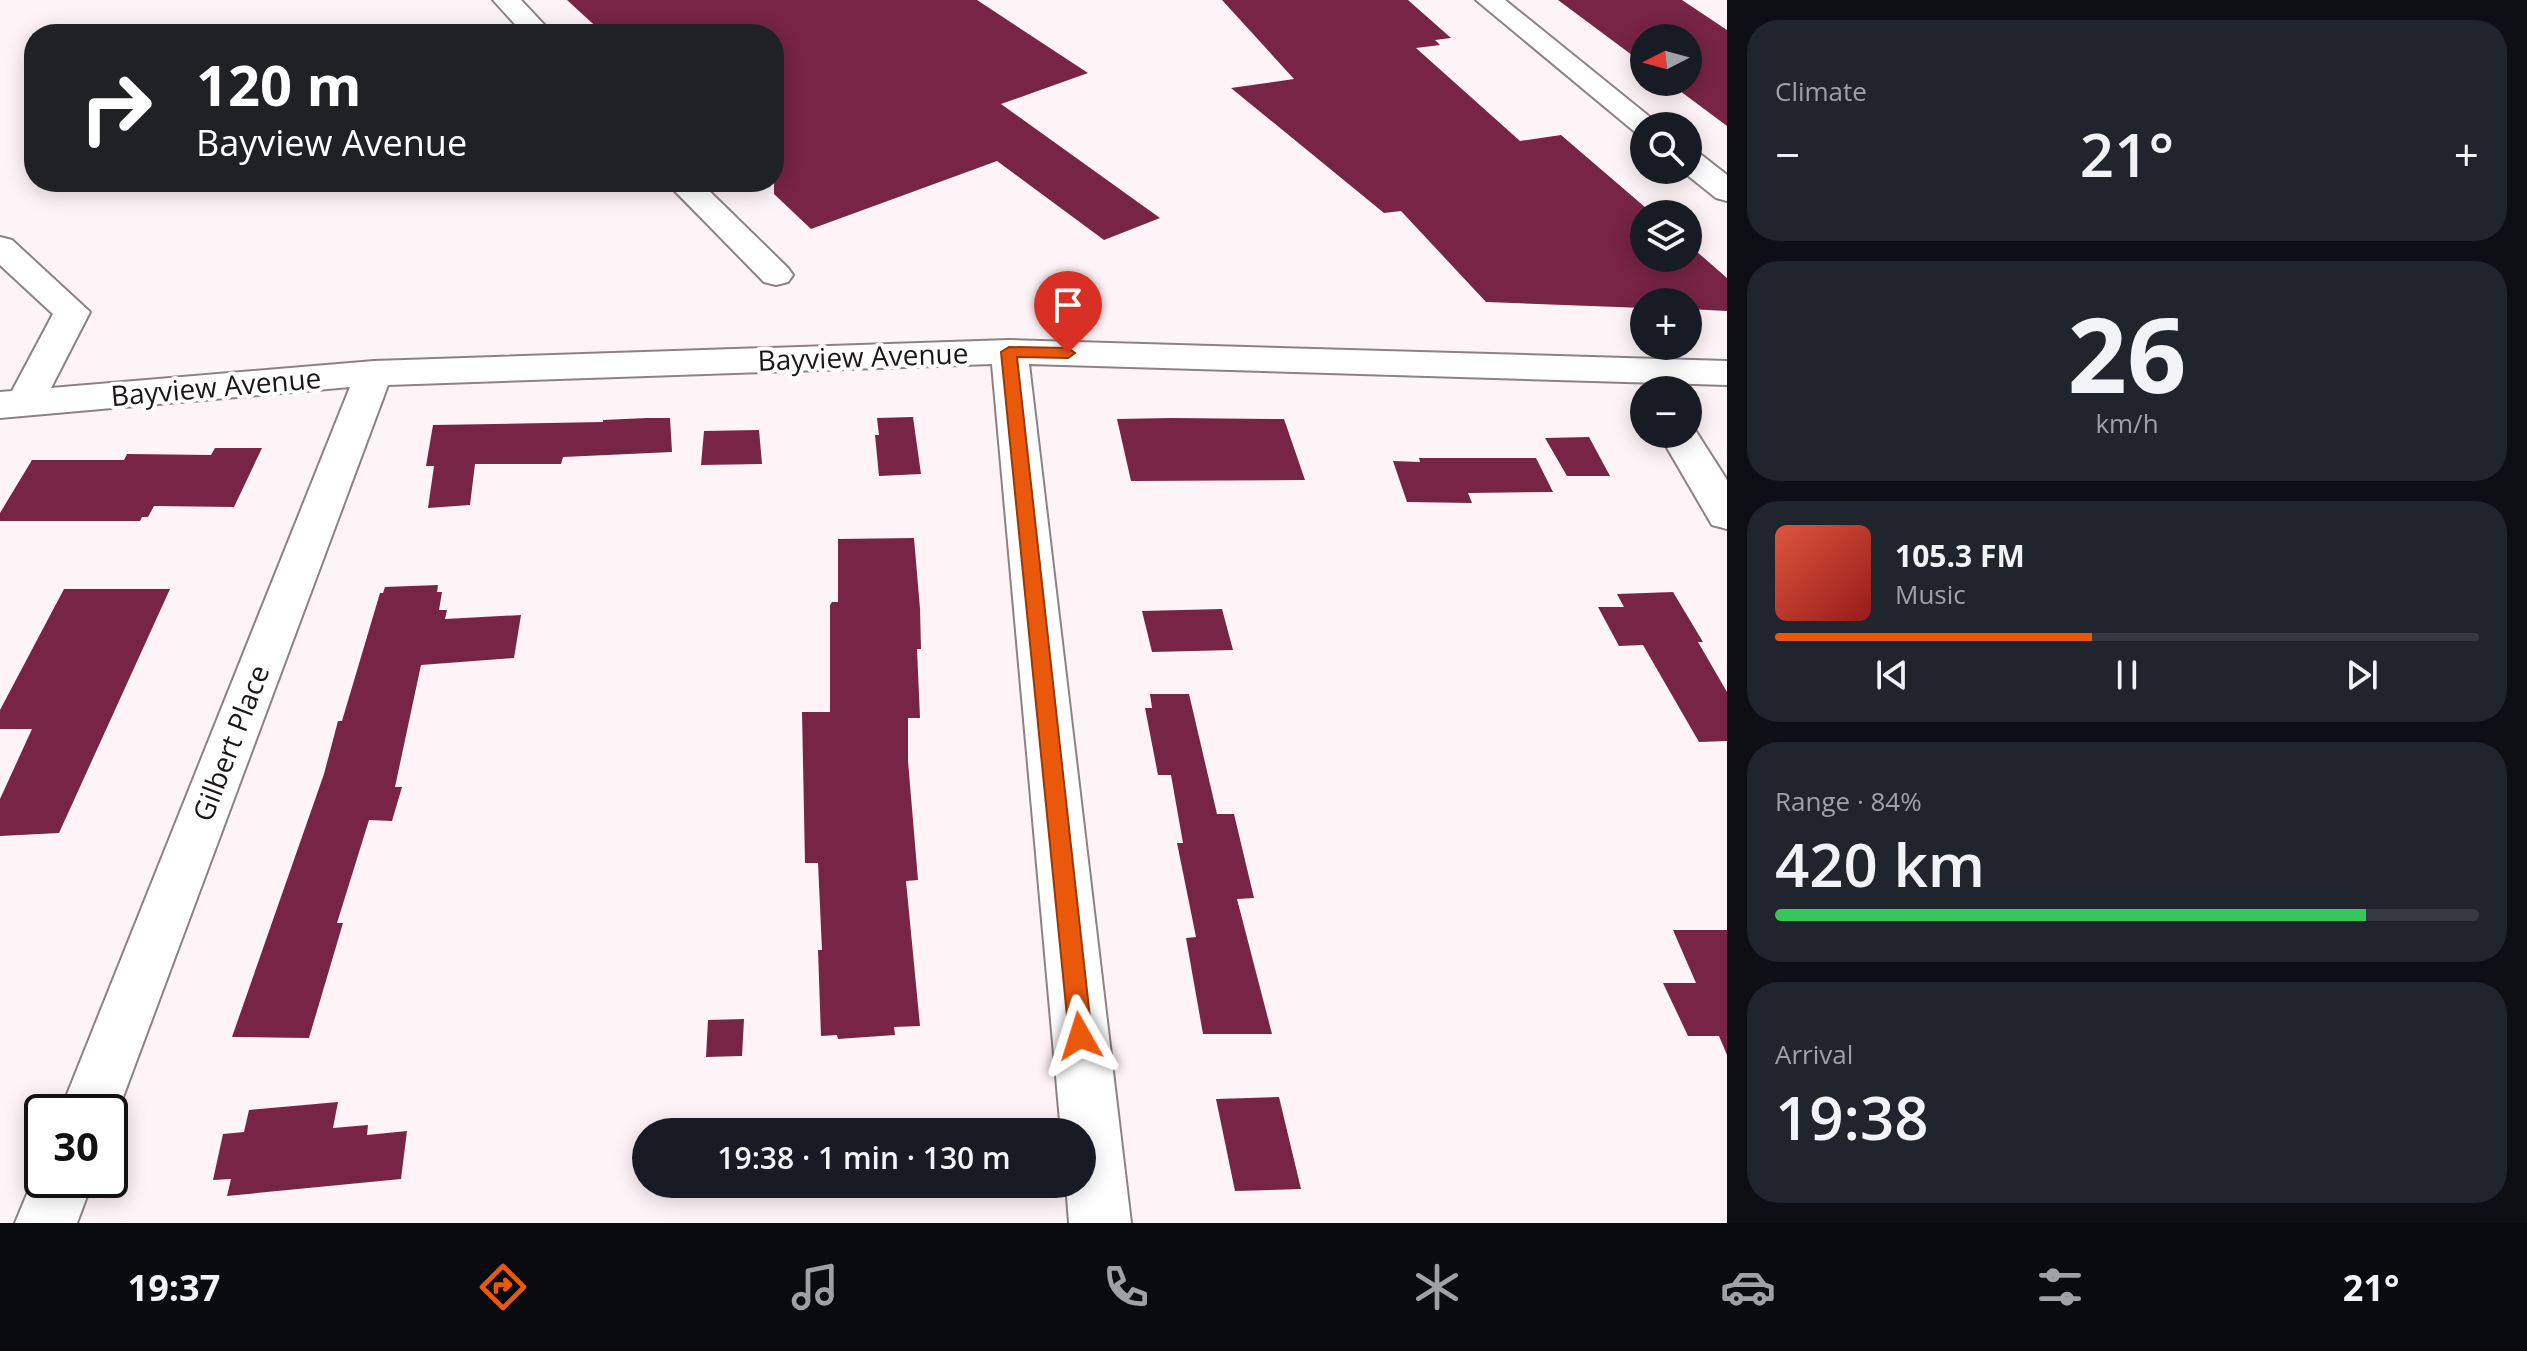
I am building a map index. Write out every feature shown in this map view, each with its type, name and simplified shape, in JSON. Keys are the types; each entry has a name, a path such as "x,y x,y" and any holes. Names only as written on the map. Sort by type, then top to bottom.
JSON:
{"street":[{"path":"506,0 529,24"},
{"path":"1489,0 1630,113"},
{"path":"1702,171 1727,191"},
{"path":"692,192 776,275"},
{"path":"0,247 72,312 12,405"},
{"path":"1009,352 1100,1223"},
{"name":"Bayview Avenue","path":"12,405 374,373 1009,352 1630,379"},
{"name":"Gilbert Place","path":"96,1094 374,373"},
{"name":"Bayview Avenue","path":"1692,376 1727,373"},
{"path":"1687,448 1727,514"},
{"path":"46,1223 56,1198"}],"building":[{"path":"567,0 977,0 1088,73 1001,104 1160,218 1104,240 997,161 811,229 774,194 784,192 784,24 593,24"},
{"path":"1222,0 1408,0 1451,38 1435,40 1440,45 1416,48 1520,141 1561,135 1637,200 1630,200 1630,272 1702,272 1702,256 1727,278 1727,311 1702,310 1702,288 1630,288 1630,307 1486,302 1401,211 1384,213 1231,88 1294,79"},
{"path":"1558,0 1682,0 1727,30 1727,126 1687,96 1702,96 1702,24 1630,24 1630,54"},
{"path":"913,417 921,474 879,476 875,435 879,435 877,418"},
{"path":"670,418 672,452 563,457 561,464 475,464 470,505 428,508 434,466 426,466 433,425 603,422"},
{"path":"1117,419 1284,419 1305,480 1131,481"},
{"path":"759,430 762,464 701,465 704,431"},
{"path":"1589,437 1610,476 1567,476 1545,438"},
{"path":"215,448 262,448 234,507 154,506 148,517 142,517 140,521 0,521 0,513 32,460 124,460 127,454 211,455"},
{"path":"1419,458 1536,458 1553,492 1468,493 1472,503 1407,502 1393,461 1420,462"},
{"path":"914,538 920,609 921,649 917,649 920,718 908,718 908,761 918,880 906,881 920,1026 894,1027 895,1035 838,1039 837,1035 821,1036 818,950 822,950 818,863 805,863 802,712 830,712 830,605 838,602 838,539"},
{"path":"438,585 437,592 442,592 439,610 447,610 445,619 521,615 514,658 421,665 395,787 402,787 392,821 369,820 337,923 343,923 309,1038 232,1037 324,774 338,721 342,721 380,593 385,587"},
{"path":"64,589 170,589 59,833 0,836 0,799 32,729 0,729 0,710"},
{"path":"1673,592 1703,642 1698,642 1727,692 1727,741 1699,742 1643,645 1619,646 1598,607 1624,607 1617,594"},
{"path":"1222,609 1233,650 1152,652 1142,611"},
{"path":"1150,694 1189,694 1217,814 1234,814 1254,898 1237,899 1272,1034 1203,1034 1186,938 1196,937 1177,843 1183,843 1171,775 1158,775 1145,708 1152,708"},
{"path":"1673,930 1727,930 1727,1055 1719,1036 1688,1036 1663,983 1696,983"},
{"path":"744,1019 742,1056 706,1057 708,1020"},
{"path":"1279,1097 1301,1189 1235,1191 1216,1099"},
{"path":"338,1102 333,1128 368,1125 367,1135 407,1131 401,1179 227,1196 231,1179 213,1180 223,1134 244,1132 249,1110"}],"route":[{"path":"1068,353 1009,352 1080,1036"}]}
